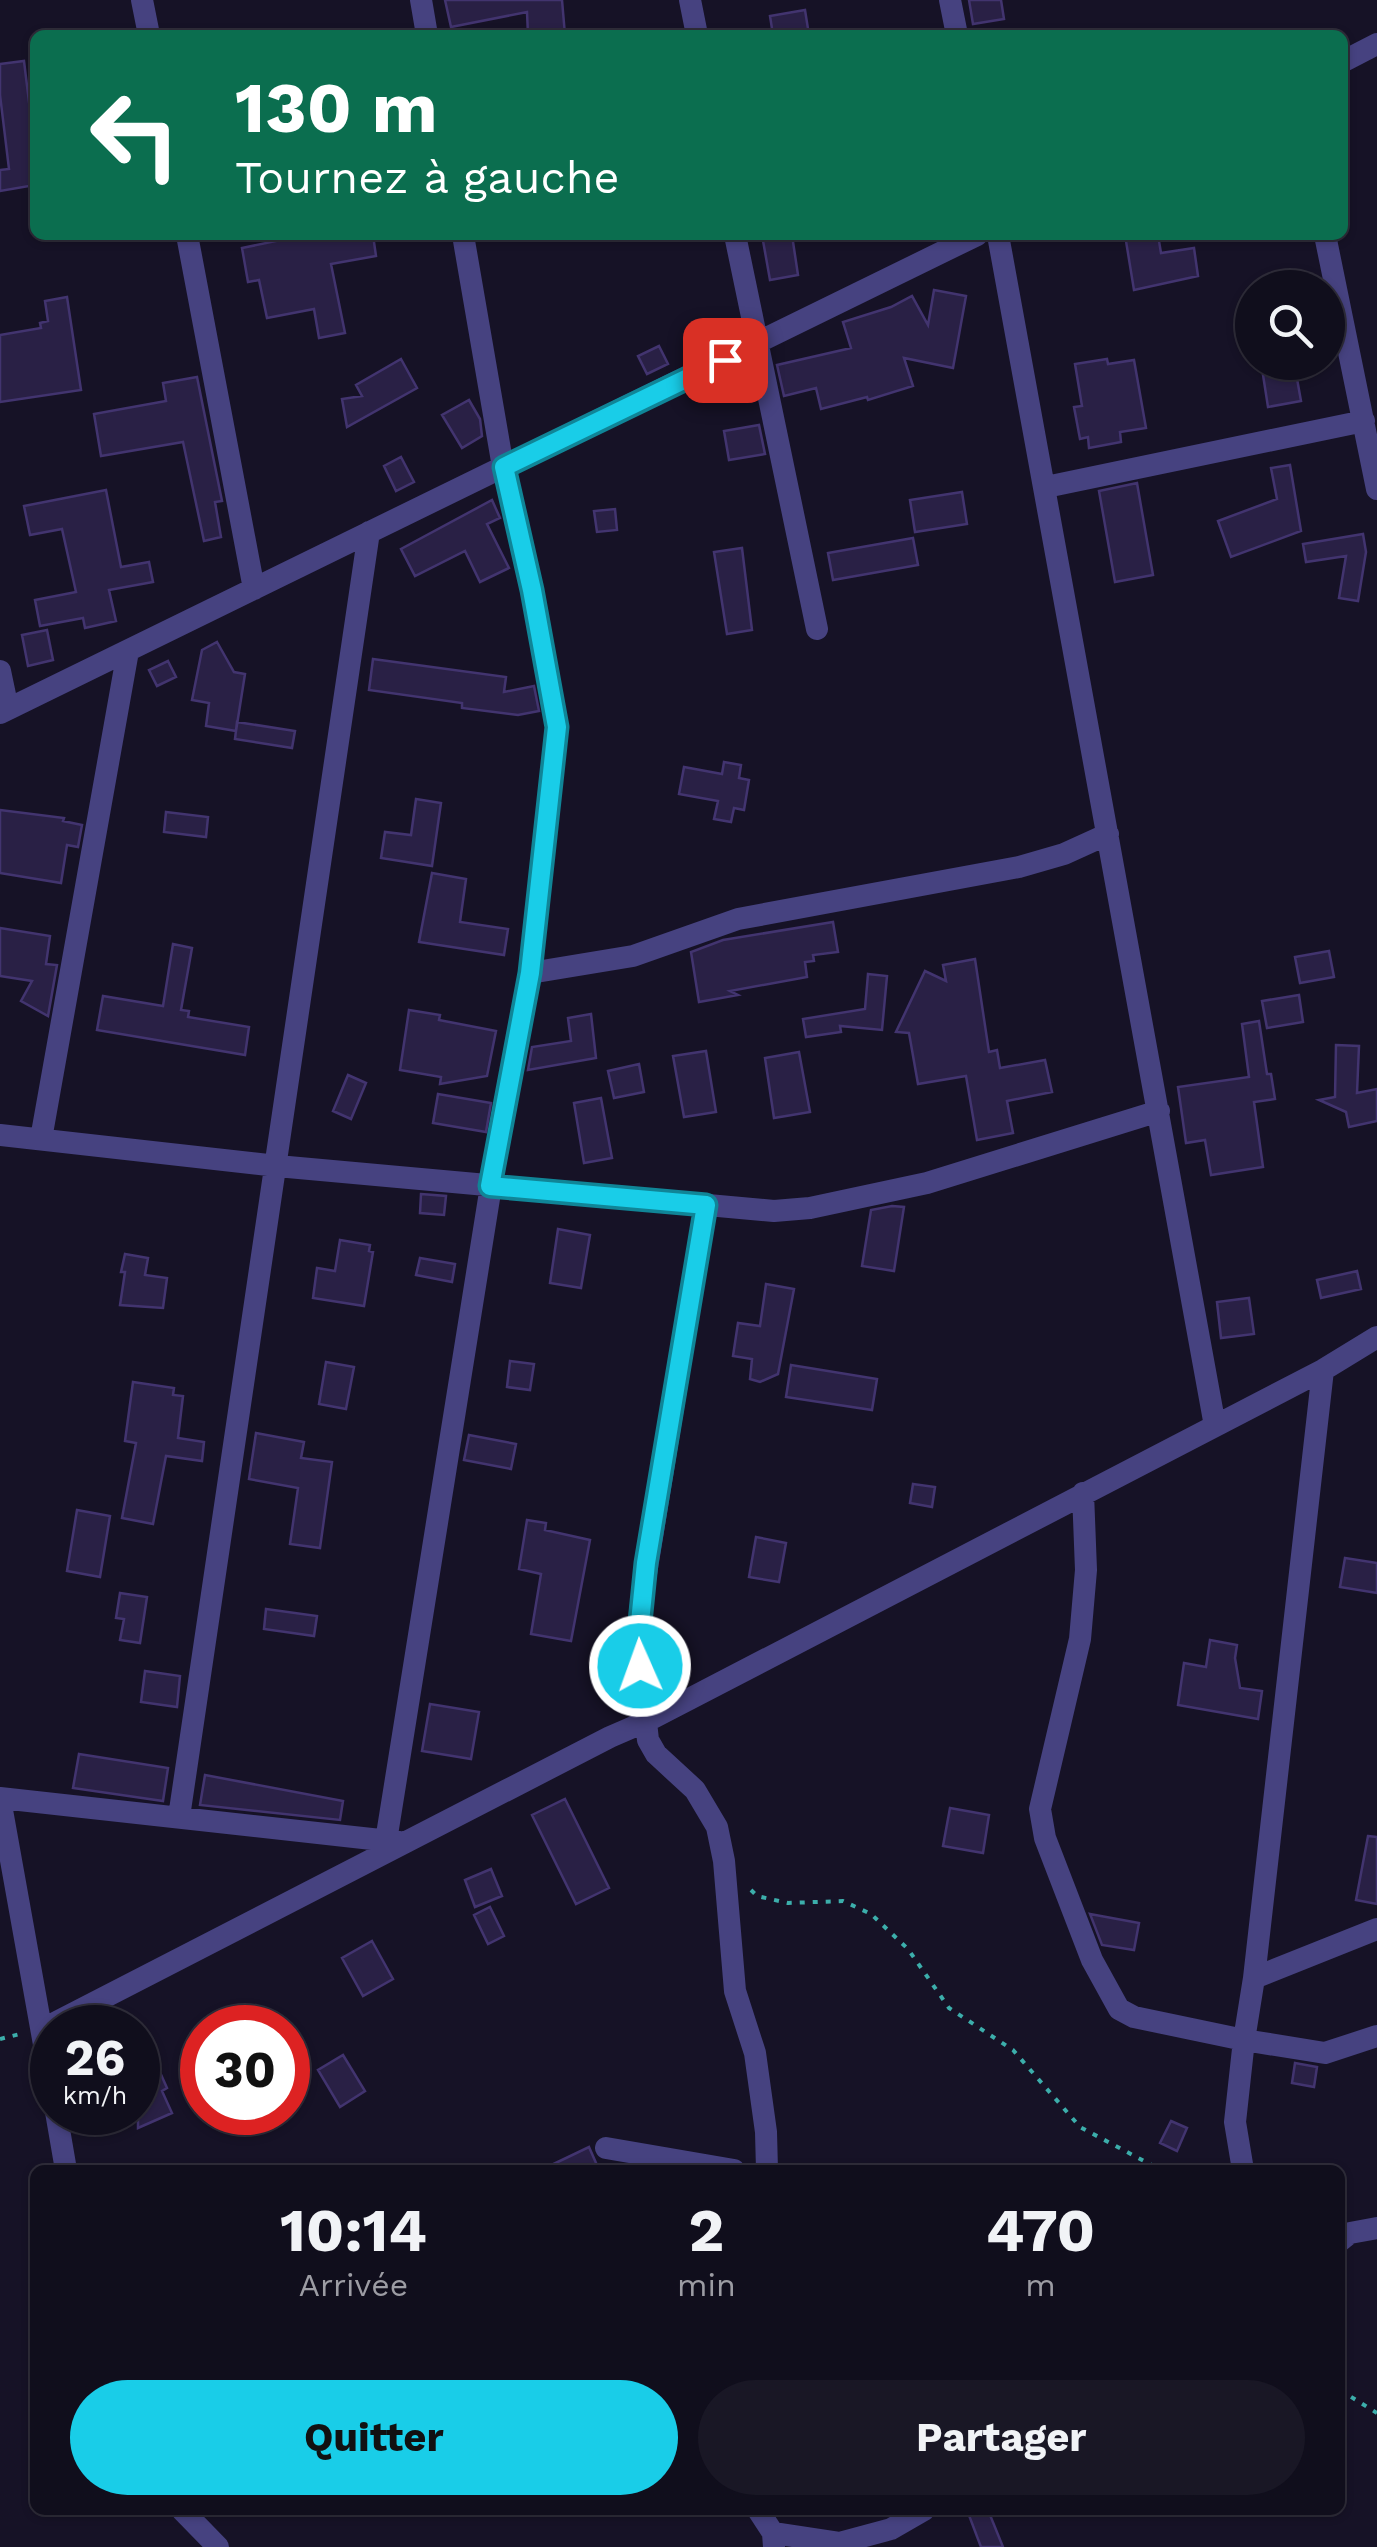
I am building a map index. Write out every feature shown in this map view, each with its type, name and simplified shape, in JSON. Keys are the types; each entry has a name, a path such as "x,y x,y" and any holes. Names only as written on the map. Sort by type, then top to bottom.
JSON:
{"street":[{"path":"142,0 148,30"},
{"path":"421,0 426,30"},
{"path":"690,0 695,30"},
{"path":"950,0 957,30"},
{"path":"1348,59 1377,44"},
{"path":"188,240 254,589"},
{"path":"395,1842 490,1186 530,973 557,727 463,240"},
{"path":"737,240 817,629"},
{"path":"0,671 4,711 967,240"},
{"path":"999,240 1216,1426"},
{"path":"1326,240 1377,488"},
{"path":"1046,487 1364,421"},
{"path":"179,1817 369,532"},
{"path":"40,1140 128,651"},
{"path":"530,973 633,956 738,918 1019,867 1064,854 1108,834"},
{"path":"0,1135 277,1166 774,1212 927,1183 1159,1111"},
{"path":"706,1205 638,1642 648,1740 656,1754 695,1790 717,1827 724,1861 735,1992 755,2053 767,2165"},
{"path":"87,2005 395,1842 647,1721 1324,1370 1377,1336"},
{"path":"1242,2165 1235,2122 1324,1370"},
{"path":"1083,1494 1086,1570 1080,1639 1040,1808 1045,1838 1092,1960 1119,2009 1134,2017 1325,2053 1377,2036"},
{"path":"38,2005 0,1799 395,1842"},
{"path":"1254,1978 1377,1929"},
{"path":"60,2135 65,2165"},
{"path":"606,2148 705,2165"},
{"path":"1345,2237 1377,2228"},
{"path":"187,2515 218,2547"},
{"path":"760,2515 773,2540 840,2543 890,2529 915,2515"}],"path":[{"path":"724,1861 758,1896 788,1903 843,1900 871,1914 908,1949 949,2008 1013,2050 1080,2127 1152,2165"},
{"path":"1345,2393 1377,2413"}],"building":[{"path":"445,0 562,0 565,30 528,30 527,12 451,27"},
{"path":"969,0 1001,0 1004,19 973,24"},
{"path":"805,10 808,30 772,30 770,16"},
{"path":"24,61 30,110 30,186 0,191 0,170 9,169 0,64"},
{"path":"281,240 374,240 376,256 331,264 345,333 319,338 314,309 267,318 259,280 248,282 242,248"},
{"path":"763,240 793,240 798,275 770,280"},
{"path":"1126,240 1159,240 1161,253 1194,248 1198,276 1134,290"},
{"path":"934,290 966,296 953,368 904,358 913,386 821,409 816,388 784,396 777,365 851,348 843,322 912,296 928,325"},
{"path":"67,297 81,390 0,402 0,335 41,328 40,323 48,321 45,301"},
{"path":"659,346 668,364 647,374 638,356"},
{"path":"401,359 417,388 347,427 342,399 362,396 356,385"},
{"path":"1107,359 1108,364 1134,360 1146,428 1120,432 1121,442 1089,448 1088,437 1080,439 1074,407 1082,406 1075,364"},
{"path":"197,377 222,501 215,502 221,537 204,541 183,442 101,456 94,414 166,401 163,383"},
{"path":"1264,380 1297,380 1301,401 1268,407"},
{"path":"469,400 480,419 482,436 462,448 442,415"},
{"path":"759,425 765,454 729,460 724,431"},
{"path":"401,457 414,482 396,491 384,466"},
{"path":"1290,465 1301,531 1231,557 1218,521 1277,499 1271,468"},
{"path":"1137,483 1153,575 1115,582 1099,491"},
{"path":"106,490 121,567 149,562 153,582 109,590 116,621 85,628 83,618 40,626 35,600 76,592 62,529 30,535 24,506"},
{"path":"962,492 967,524 915,532 910,500"},
{"path":"492,500 500,518 487,524 509,568 480,582 465,551 415,576 401,549"},
{"path":"615,509 617,530 597,532 594,511"},
{"path":"1363,534 1366,552 1358,601 1339,598 1346,556 1306,562 1303,544"},
{"path":"913,538 918,565 833,580 828,553"},
{"path":"742,548 752,630 727,634 714,552"},
{"path":"47,630 53,660 28,666 22,635"},
{"path":"217,642 234,672 245,674 236,731 206,726 209,703 192,700 202,650"},
{"path":"373,659 506,677 504,692 534,686 539,711 518,715 369,690"},
{"path":"168,661 176,677 157,686 149,670"},
{"path":"237,722 295,731 292,748 235,739"},
{"path":"724,762 741,765 739,778 749,780 744,810 734,808 731,822 714,819 718,801 679,794 684,767 722,774"},
{"path":"416,799 441,803 432,866 381,858 385,832 411,835"},
{"path":"0,810 64,818 63,821 82,825 78,847 67,845 61,883 0,873"},
{"path":"166,812 208,817 206,837 164,832"},
{"path":"432,873 466,879 460,922 508,929 504,955 419,942"},
{"path":"833,922 838,952 813,955 814,961 805,962 807,977 730,991 738,995 699,1002 691,952 723,940"},
{"path":"0,928 50,936 46,964 57,965 48,1016 21,1001 32,981 0,976"},
{"path":"173,944 192,948 181,1010 189,1011 188,1017 249,1027 245,1055 97,1030 103,996 163,1006"},
{"path":"1329,951 1334,977 1300,983 1295,957"},
{"path":"975,959 989,1052 997,1050 1000,1068 1045,1060 1052,1092 1007,1101 1013,1133 977,1140 966,1076 918,1084 909,1033 896,1032 925,971 946,981 943,965"},
{"path":"868,974 887,976 882,1030 840,1026 841,1032 806,1037 803,1019 865,1009"},
{"path":"1299,995 1303,1022 1267,1028 1262,1001"},
{"path":"409,1010 496,1031 487,1076 440,1084 441,1077 400,1070"},
{"path":"591,1014 596,1058 528,1070 532,1047 571,1041 568,1018"},
{"path":"1259,1021 1275,1099 1254,1102 1263,1167 1211,1175 1205,1140 1186,1143 1178,1087 1249,1077 1242,1024"},
{"path":"1336,1045 1359,1046 1357,1093 1377,1089 1377,1121 1349,1127 1346,1112 1319,1100 1335,1097"},
{"path":"706,1051 716,1112 684,1117 673,1056"},
{"path":"799,1052 810,1112 774,1118 765,1058"},
{"path":"639,1064 644,1092 614,1098 608,1071"},
{"path":"348,1075 366,1083 351,1119 333,1111"},
{"path":"438,1094 491,1103 486,1132 433,1123"},
{"path":"601,1098 612,1158 584,1163 574,1103"},
{"path":"421,1194 446,1196 444,1215 420,1213"},
{"path":"904,1207 894,1271 862,1266 871,1210"},
{"path":"558,1229 590,1235 581,1288 550,1283"},
{"path":"340,1240 370,1245 369,1251 373,1252 364,1306 313,1298 317,1268 335,1271"},
{"path":"125,1254 148,1258 145,1275 167,1278 163,1308 120,1305"},
{"path":"420,1258 455,1264 452,1282 416,1275"},
{"path":"1357,1271 1361,1289 1321,1298 1317,1280"},
{"path":"766,1284 794,1289 778,1374 760,1382 750,1379 752,1359 733,1356 738,1323 760,1326"},
{"path":"1249,1298 1254,1334 1221,1338 1217,1302"},
{"path":"510,1361 534,1364 530,1390 507,1387"},
{"path":"326,1362 354,1367 346,1409 319,1404"},
{"path":"791,1365 877,1379 872,1410 786,1397"},
{"path":"133,1382 174,1388 173,1395 183,1396 178,1438 204,1442 202,1461 166,1456 153,1524 122,1518 136,1443 125,1441"},
{"path":"256,1433 304,1442 301,1458 332,1462 320,1548 290,1544 298,1488 249,1479"},
{"path":"469,1435 516,1444 511,1469 464,1460"},
{"path":"913,1484 935,1487 932,1507 910,1503"},
{"path":"77,1510 110,1516 100,1577 67,1571"},
{"path":"527,1520 546,1523 545,1530 590,1540 571,1641 531,1634 541,1574 519,1569"},
{"path":"756,1537 786,1543 779,1582 749,1577"},
{"path":"1345,1558 1377,1563 1377,1593 1340,1587"},
{"path":"120,1593 147,1597 140,1643 120,1640 124,1619 116,1618"},
{"path":"266,1609 317,1616 314,1636 264,1629"},
{"path":"1210,1640 1237,1645 1240,1688 1262,1691 1258,1719 1178,1705 1184,1663 1206,1667"},
{"path":"145,1671 180,1676 177,1707 141,1702"},
{"path":"430,1704 479,1712 471,1759 422,1751"},
{"path":"79,1754 168,1768 163,1801 73,1788"},
{"path":"205,1775 343,1801 340,1820 200,1805"},
{"path":"565,1799 609,1888 576,1904 532,1815"},
{"path":"950,1808 989,1815 983,1853 943,1846"},
{"path":"1368,1836 1377,1837 1377,1904 1356,1900"},
{"path":"491,1869 502,1896 475,1907 465,1880"},
{"path":"490,1907 504,1936 488,1944 474,1915"},
{"path":"1090,1914 1139,1923 1134,1950 1102,1945"},
{"path":"372,1941 393,1979 363,1996 342,1958"},
{"path":"343,2055 365,2091 340,2107 318,2070"},
{"path":"1295,2063 1317,2067 1314,2087 1292,2083"},
{"path":"160,2072 167,2088 162,2091 172,2113 160,2118"},
{"path":"1171,2121 1187,2128 1177,2151 1160,2143"},
{"path":"589,2147 596,2163 592,2165 551,2165"},
{"path":"969,2515 990,2515 1003,2547 981,2547"}],"route":[{"path":"640,1666 638,1642 646,1563 706,1205 490,1186 530,973 557,727 504,467 725,360"}]}
